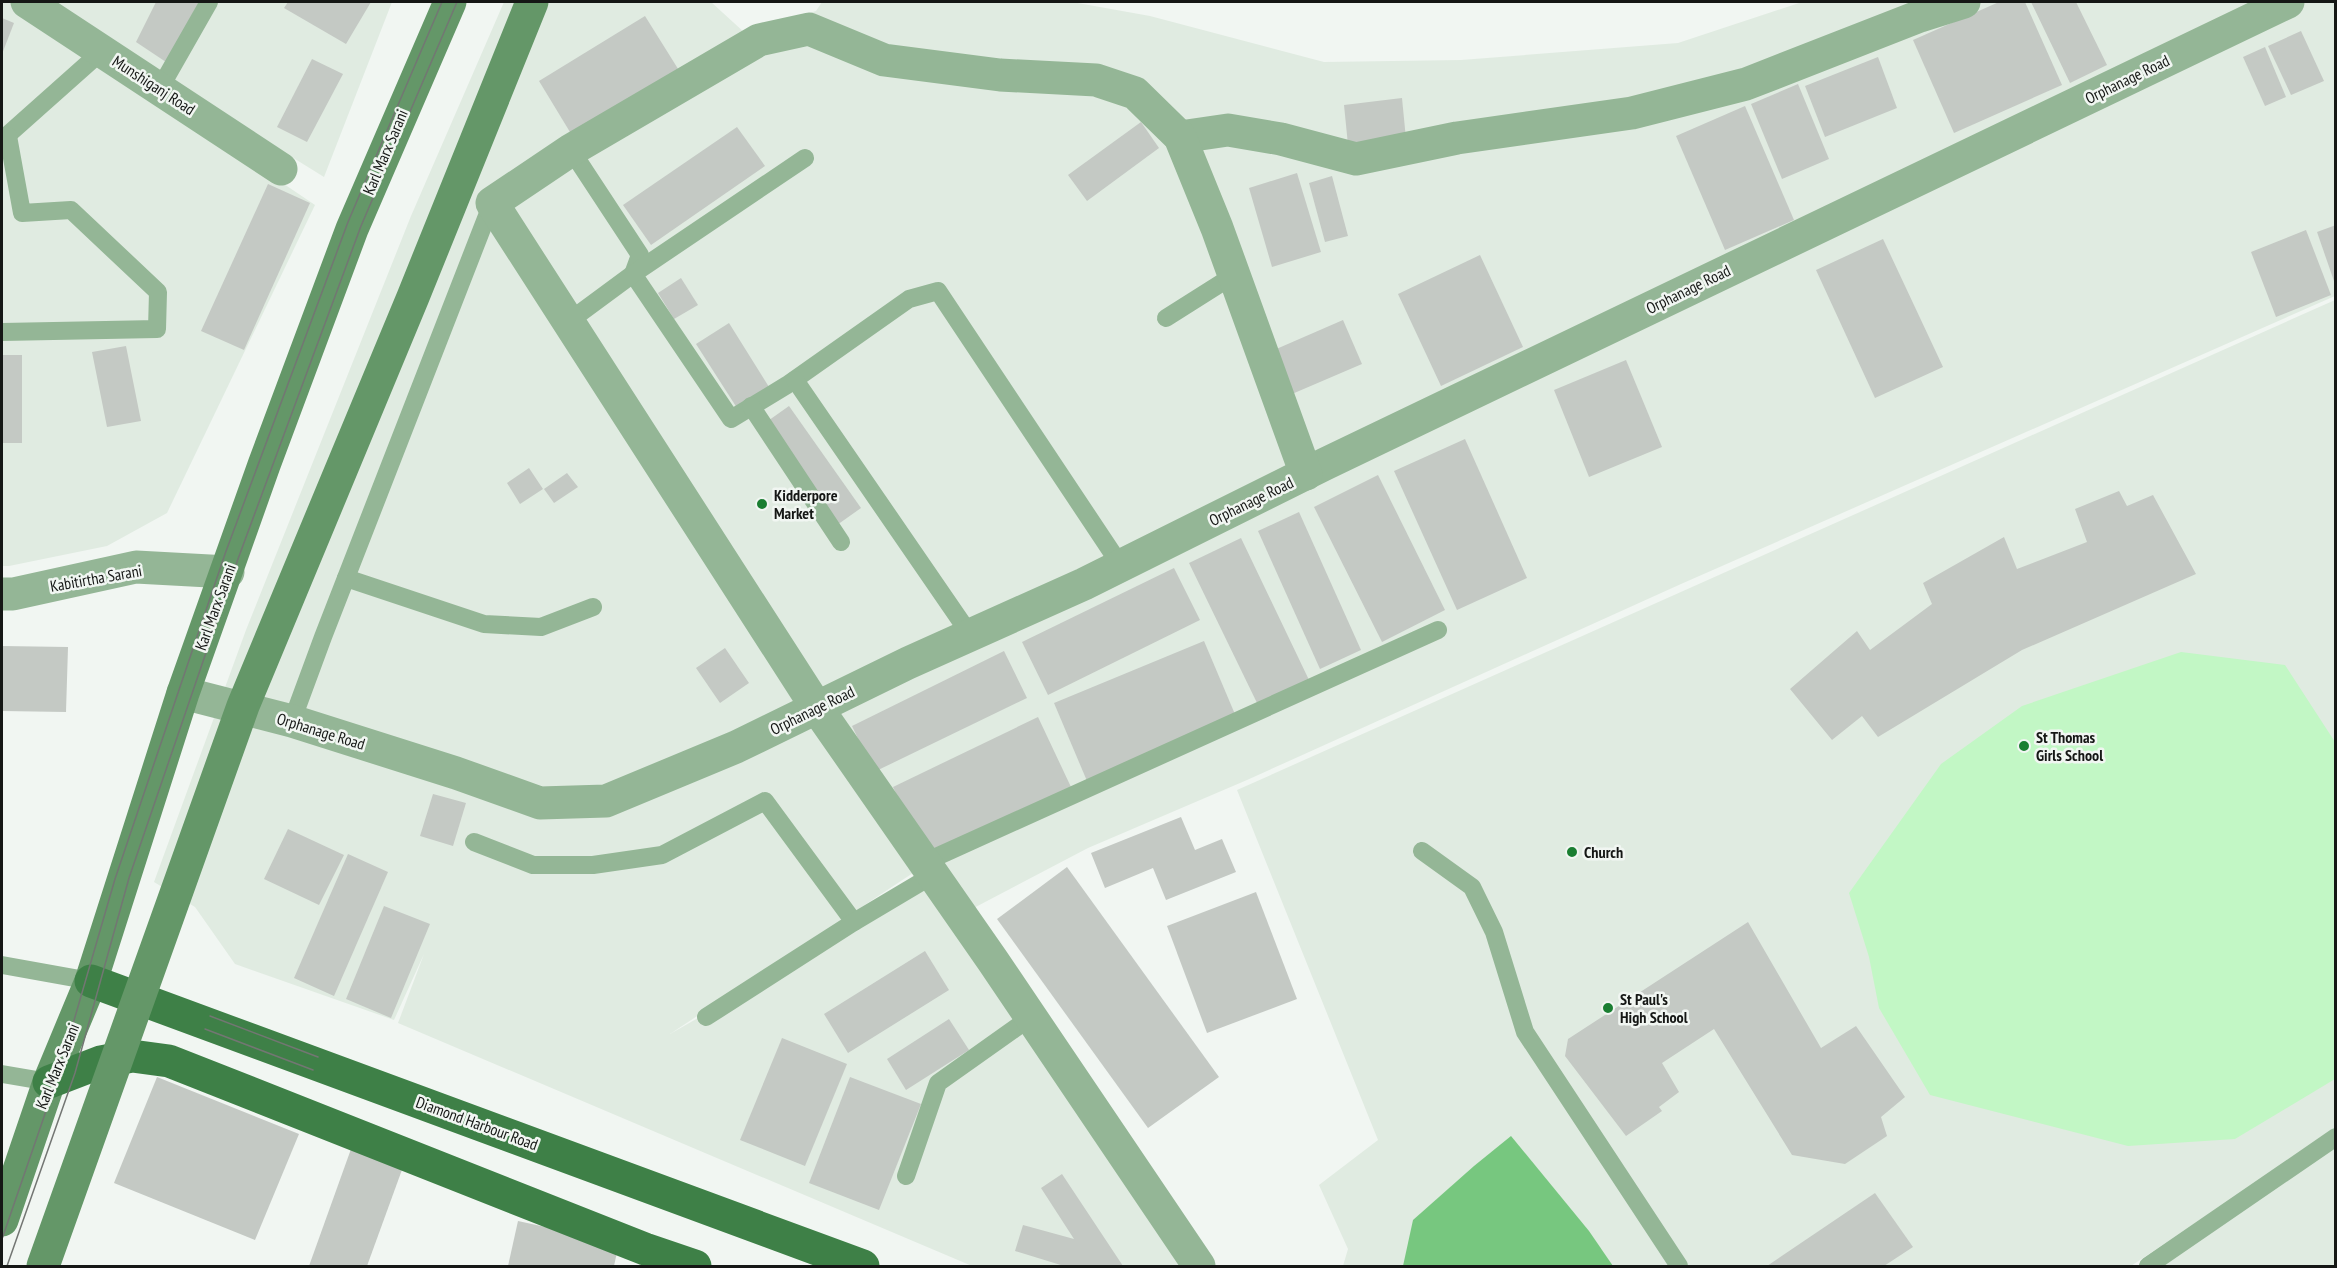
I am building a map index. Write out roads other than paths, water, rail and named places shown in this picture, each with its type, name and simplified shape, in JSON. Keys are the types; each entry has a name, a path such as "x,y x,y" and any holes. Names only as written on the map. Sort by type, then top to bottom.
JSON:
{"main road":[{"name":"Karl Marx Sarani","path":"2,1220 51,1081 91,981 183,693 228,572 264,465 352,229 450,2"},
{"path":"43,1266 243,706 413,297 532,2"},
{"name":"Diamond Harbour Road","path":"91,981 863,1266"},
{"path":"51,1081 101,1062 132,1056 169,1061 642,1258 695,1266"}],"street":[{"name":"Munshiganj Road","path":"27,2 281,169"},
{"path":"1180,136 1228,130 1281,139 1356,159 1457,138 1632,113 1746,84 1920,16 1964,2"},
{"name":"Orphanage Road","path":"183,693 292,722 456,773 540,803 606,801 736,747 1121,566 1306,474 2282,3"},
{"path":"1199,1266 1031,1017 817,708 492,203 571,150 759,40 809,28 884,60 1000,75 1096,80 1135,93 1180,136 1217,228 1306,474"},
{"name":"Kabitirtha Sarani","path":"2,594 13,594 136,567 228,572"}],"lane":[{"path":"160,88 209,2"},
{"path":"2,332 157,329 158,292 71,210 22,213 5,138 102,51"},
{"path":"571,150 640,255 633,274"},
{"path":"568,322 633,274 805,158"},
{"path":"292,722 492,203"},
{"path":"633,274 731,420 795,380 909,299 938,291 1121,566"},
{"path":"1166,318 1234,275"},
{"path":"795,380 971,636"},
{"path":"751,406 841,542"},
{"path":"346,578 484,624 541,627 593,607"},
{"path":"706,1017 854,922 929,869 1438,630"},
{"path":"474,842 533,865 592,865 662,855 765,801 854,922"},
{"path":"1422,851 1472,887 1494,932 1525,1032 1679,1266"},
{"path":"2,965 91,981"},
{"path":"906,1176 938,1083 1031,1017"},
{"path":"2,1074 51,1081"},
{"path":"2148,1266 2336,1137"}],"tram line":[{"path":"2,1239 57,1079 115,879 225,554 348,222 442,2"},
{"path":"7,1266 75,1073 129,878 238,559 361,226 457,2"},
{"path":"210,1016 318,1057"},
{"path":"205,1029 313,1070"}],"place":[{"name":"Kidderpore Market","path":"762,504"},
{"name":"St Thomas Girls School","path":"2024,746"},
{"name":"Church","path":"1572,852"},
{"name":"St Paul's High School","path":"1608,1008"}]}
